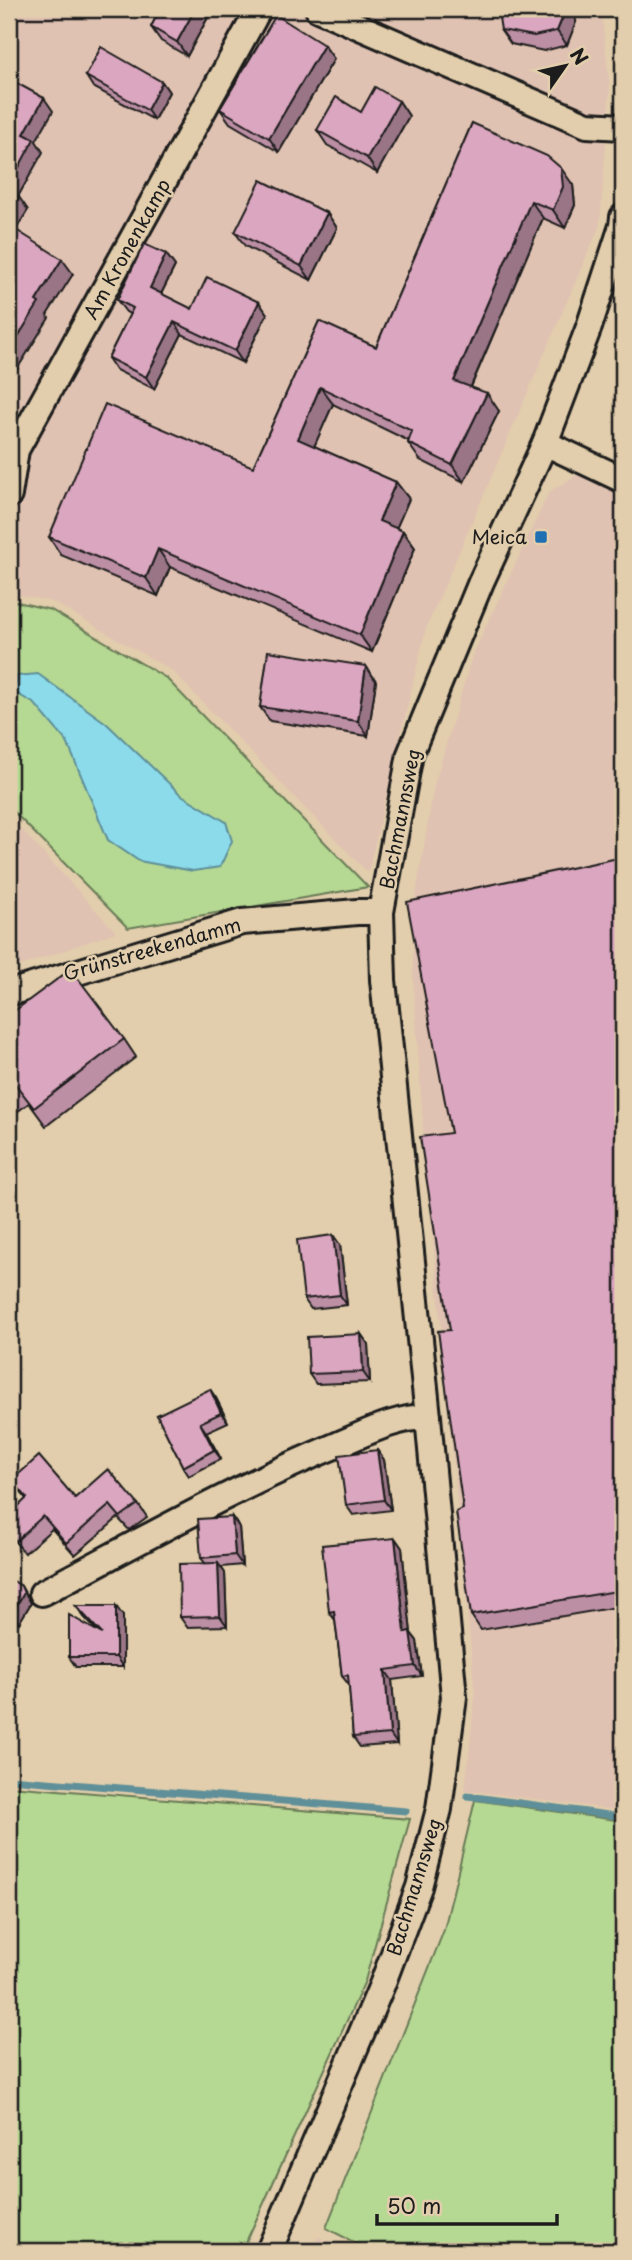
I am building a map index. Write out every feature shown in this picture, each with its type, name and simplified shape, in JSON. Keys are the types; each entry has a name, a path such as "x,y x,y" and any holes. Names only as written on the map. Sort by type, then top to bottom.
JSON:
{"street":[{"name":"Am Kronenkamp","path":"9,495 16,450 259,9"},
{"path":"318,9 587,125 623,127"},
{"name":"Bachmannsweg","path":"269,2251 383,1985 419,1886 439,1810 454,1696 383,980 381,912 410,754 481,582 545,443 589,327 623,217"},
{"path":"545,443 623,480"},
{"name":"Grünstreekendamm","path":"9,993 242,922 381,912"},
{"path":"42,1593 285,1466 379,1428 413,1417 428,1416"}],"shaded area":[{"path":"9,9 601,9 610,89 600,225 426,629 368,873 172,671 53,602 9,593"},
{"path":"580,473 618,490 623,495 623,1811 465,1790 475,1695 424,1142 413,977 413,913 434,785 472,656 549,492"},
{"path":"9,816 116,932 9,970"},
{"path":"318,2237 347,2251 311,2251"}],"green space":[{"path":"9,600 51,610 166,678 368,887 128,928 9,807"},
{"path":"9,1786 410,1819 365,1981 242,2251 9,2251"},
{"path":"475,1800 623,1821 623,2251 371,2251 326,2228 444,1930"}],"water":[{"path":"38,674 106,723 180,794 226,822 232,841 220,867 193,871 139,861 108,840 67,742 35,704 14,692 17,676"}],"building":[{"path":"160,9 195,9 177,42 151,27"},
{"path":"500,9 566,9 557,31 534,36 501,30 498,12"},
{"path":"276,15 324,45 269,138 220,109"},
{"path":"101,47 162,82 147,110 86,76"},
{"path":"11,80 44,98 24,134 34,139 9,186 9,83"},
{"path":"375,87 399,101 367,158 317,130 336,97 361,112"},
{"path":"472,123 547,156 561,168 563,187 553,210 531,201 454,381 487,393 452,465 408,443 412,431 320,387 298,439 396,482 379,521 403,531 360,635 158,549 146,578 49,537 105,404 253,467 319,321 376,347"},
{"path":"261,180 327,213 301,266 235,232"},
{"path":"9,191 19,197 9,214"},
{"path":"13,228 62,259 9,351 9,234"},
{"path":"144,244 166,254 150,288 192,309 207,277 259,302 235,351 174,322 146,377 108,358 133,308 117,300"},
{"path":"268,651 366,666 358,721 260,707"},
{"path":"623,857 623,1590 471,1615 456,1512 463,1509 438,1331 450,1330 420,1137 451,1133 407,902"},
{"path":"71,969 124,1039 34,1108 16,1085 9,1091 9,1015"},
{"path":"333,1235 340,1295 304,1299 297,1240"},
{"path":"361,1334 363,1372 309,1374 307,1337"},
{"path":"210,1389 221,1413 200,1423 214,1450 183,1467 157,1415"},
{"path":"377,1450 384,1500 346,1505 339,1455"},
{"path":"39,1456 75,1498 108,1469 138,1504 120,1517 110,1505 66,1543 43,1516 16,1541 9,1532 9,1515 27,1498 12,1480"},
{"path":"232,1517 235,1555 201,1558 198,1519"},
{"path":"395,1538 405,1632 410,1631 415,1666 385,1670 390,1734 353,1737 348,1675 342,1676 334,1611 329,1612 322,1545"},
{"path":"218,1563 220,1616 180,1617 179,1564"},
{"path":"9,1578 21,1586 24,1593 12,1613 9,1611"},
{"path":"76,1606 116,1606 116,1657 69,1657 69,1615 102,1634"}],"waterway":[{"path":"9,1779 406,1811"},
{"path":"468,1796 623,1817"}],"place":[{"name":"Meica","path":"541,537"}]}
